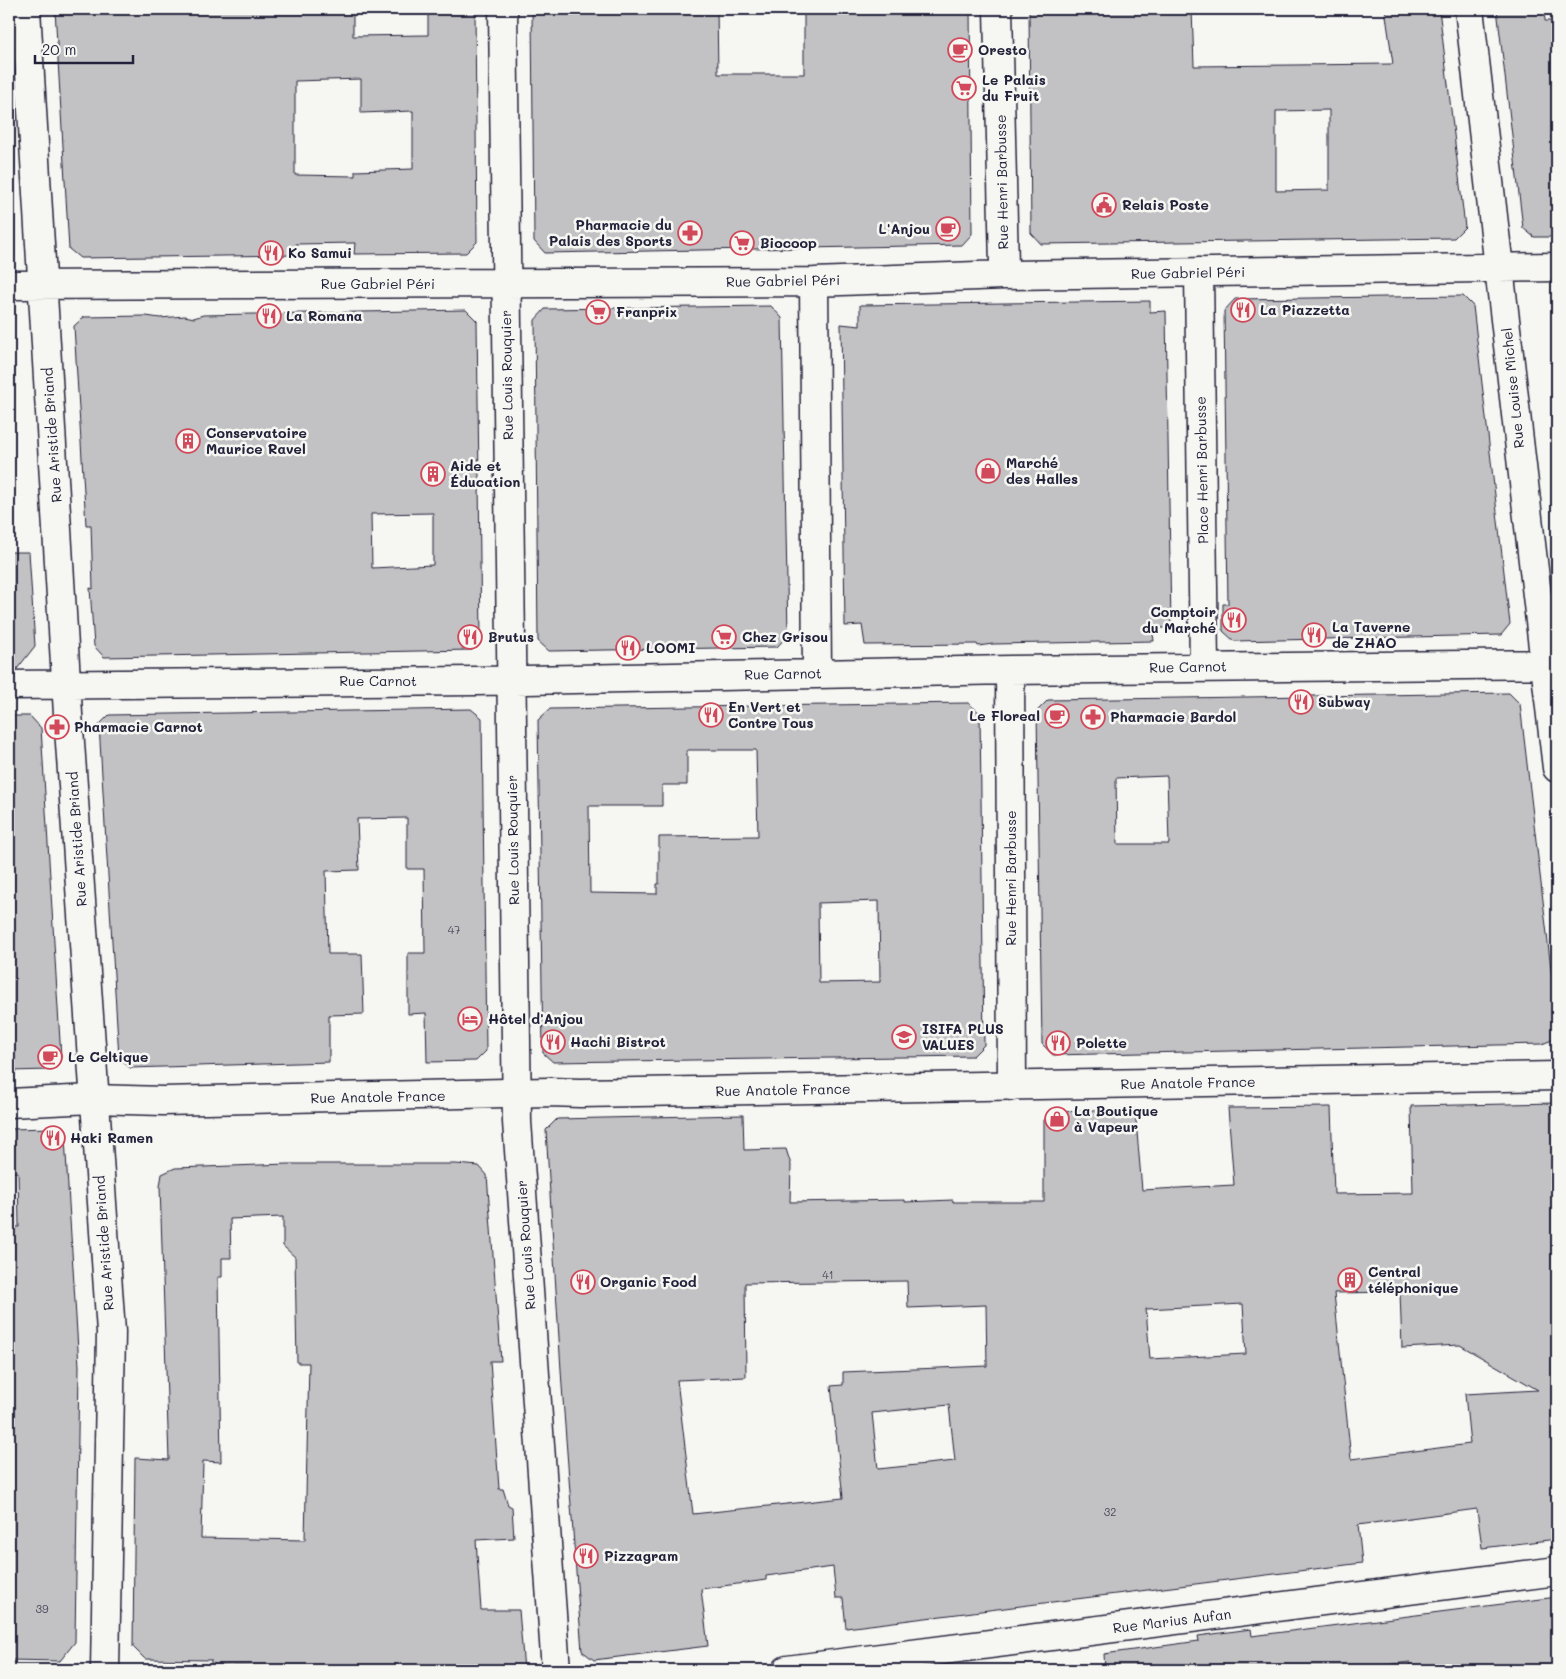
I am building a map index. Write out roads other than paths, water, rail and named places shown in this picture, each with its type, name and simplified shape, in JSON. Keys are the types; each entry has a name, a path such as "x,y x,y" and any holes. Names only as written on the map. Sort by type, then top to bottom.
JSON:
{"street":[{"name":"Rue Aristide Briand","path":"26,9 41,284 93,1099 110,1332 105,1670"},
{"name":"Rue Louis Rouquier","path":"503,9 505,284 518,1132 556,1670"},
{"name":"Rue Henri Barbusse","path":"998,9 1004,266"},
{"name":"Rue Louise Michel","path":"1469,9 1551,664 1557,768"},
{"name":"Rue Gabriel Péri","path":"9,285 814,282 1199,272 1557,267"},
{"name":"Place Henri Barbusse","path":"1199,272 1204,667"},
{"path":"814,282 818,673"},
{"name":"Rue Carnot","path":"9,685 511,680 1204,667 1551,664"},
{"name":"Rue Henri Barbusse","path":"1010,670 1012,1086"},
{"name":"Rue Anatole France","path":"9,1103 93,1099 164,1101 517,1093 1557,1076"},
{"name":"Rue Marius Aufan","path":"787,1670 1557,1571"}],"place":[{"name":"Oresto","path":"960,50"},
{"name":"Le Palais du Fruit","path":"964,88"},
{"name":"Relais Poste","path":"1104,205"},
{"name":"L'Anjou","path":"948,229"},
{"name":"Pharmacie du Palais des Sports","path":"690,233"},
{"name":"Biocoop","path":"742,243"},
{"name":"Ko Samui","path":"271,253"},
{"name":"La Piazzetta","path":"1243,310"},
{"name":"Franprix","path":"598,312"},
{"name":"La Romana","path":"269,316"},
{"name":"Conservatoire Maurice Ravel","path":"188,441"},
{"name":"Marché des Halles","path":"988,471"},
{"name":"Aide et Éducation","path":"433,474"},
{"name":"Comptoir du Marché","path":"1234,620"},
{"name":"La Taverne de ZHAO","path":"1314,635"},
{"name":"Brutus","path":"470,637"},
{"name":"Chez Grisou","path":"724,637"},
{"name":"LOOMI","path":"628,648"},
{"name":"Subway","path":"1301,702"},
{"name":"En Vert et Contre Tous","path":"711,715"},
{"name":"Le Floreal","path":"1057,716"},
{"name":"Pharmacie Bardol","path":"1093,717"},
{"name":"Pharmacie Carnot","path":"57,727"},
{"name":"Hôtel d'Anjou","path":"470,1019"},
{"name":"ISIFA PLUS VALUES","path":"904,1037"},
{"name":"Hachi Bistrot","path":"553,1042"},
{"name":"Polette","path":"1058,1043"},
{"name":"Le Celtique","path":"50,1057"},
{"name":"La Boutique à Vapeur","path":"1057,1119"},
{"name":"Haki Ramen","path":"53,1138"},
{"name":"Central téléphonique","path":"1350,1280"},
{"name":"Organic Food","path":"583,1282"},
{"name":"Pizzagram","path":"586,1556"}]}
